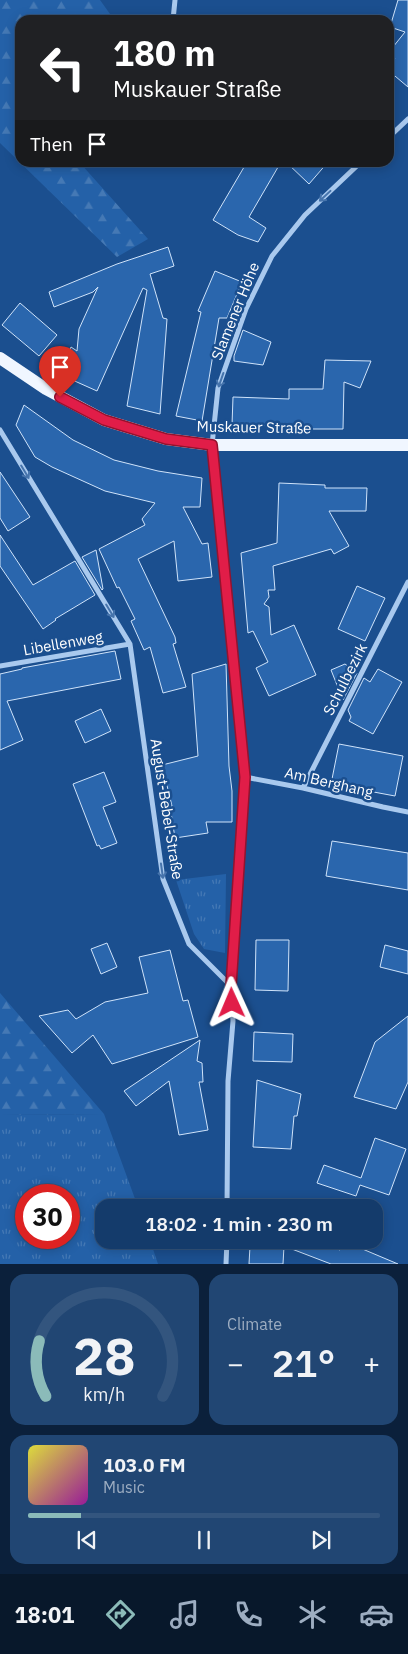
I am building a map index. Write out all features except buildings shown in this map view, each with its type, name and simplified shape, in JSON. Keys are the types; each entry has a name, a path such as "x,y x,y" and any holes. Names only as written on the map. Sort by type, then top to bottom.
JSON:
{"main road":[{"name":"Muskauer Straße","path":"0,358 46,390 104,420 166,439 212,445 408,445"}],"street":[{"path":"174,15 175,0"},
{"path":"394,132 408,119"},
{"name":"Slamener Höhe","path":"212,445 218,388 246,309 272,256 305,215 356,167"},
{"name":"August-Bebel-Straße","path":"0,430 130,644 163,879 189,944 231,986"},
{"path":"212,445 245,777 231,986 232,1021 228,1081 227,1199"},
{"name":"Schulbezirk","path":"303,788 408,582"},
{"name":"Libellenweg","path":"0,666 130,644"},
{"name":"Am Berghang","path":"245,777 408,812"},
{"path":"226,1264 227,1249"}],"green space":[{"path":"0,0 100,0 110,15 15,15 15,158 0,143"},
{"path":"25,167 84,167 148,239 117,257"},
{"path":"226,874 225,953 204,949 194,934 176,880"},
{"path":"0,993 104,1114 0,1115"},
{"path":"104,1114 135,1199 95,1199 95,1249 153,1249 158,1264 0,1264 0,1115"}],"route":[{"path":"60,397 104,420 166,439 212,445 245,777 231,986 232,1003"}]}
